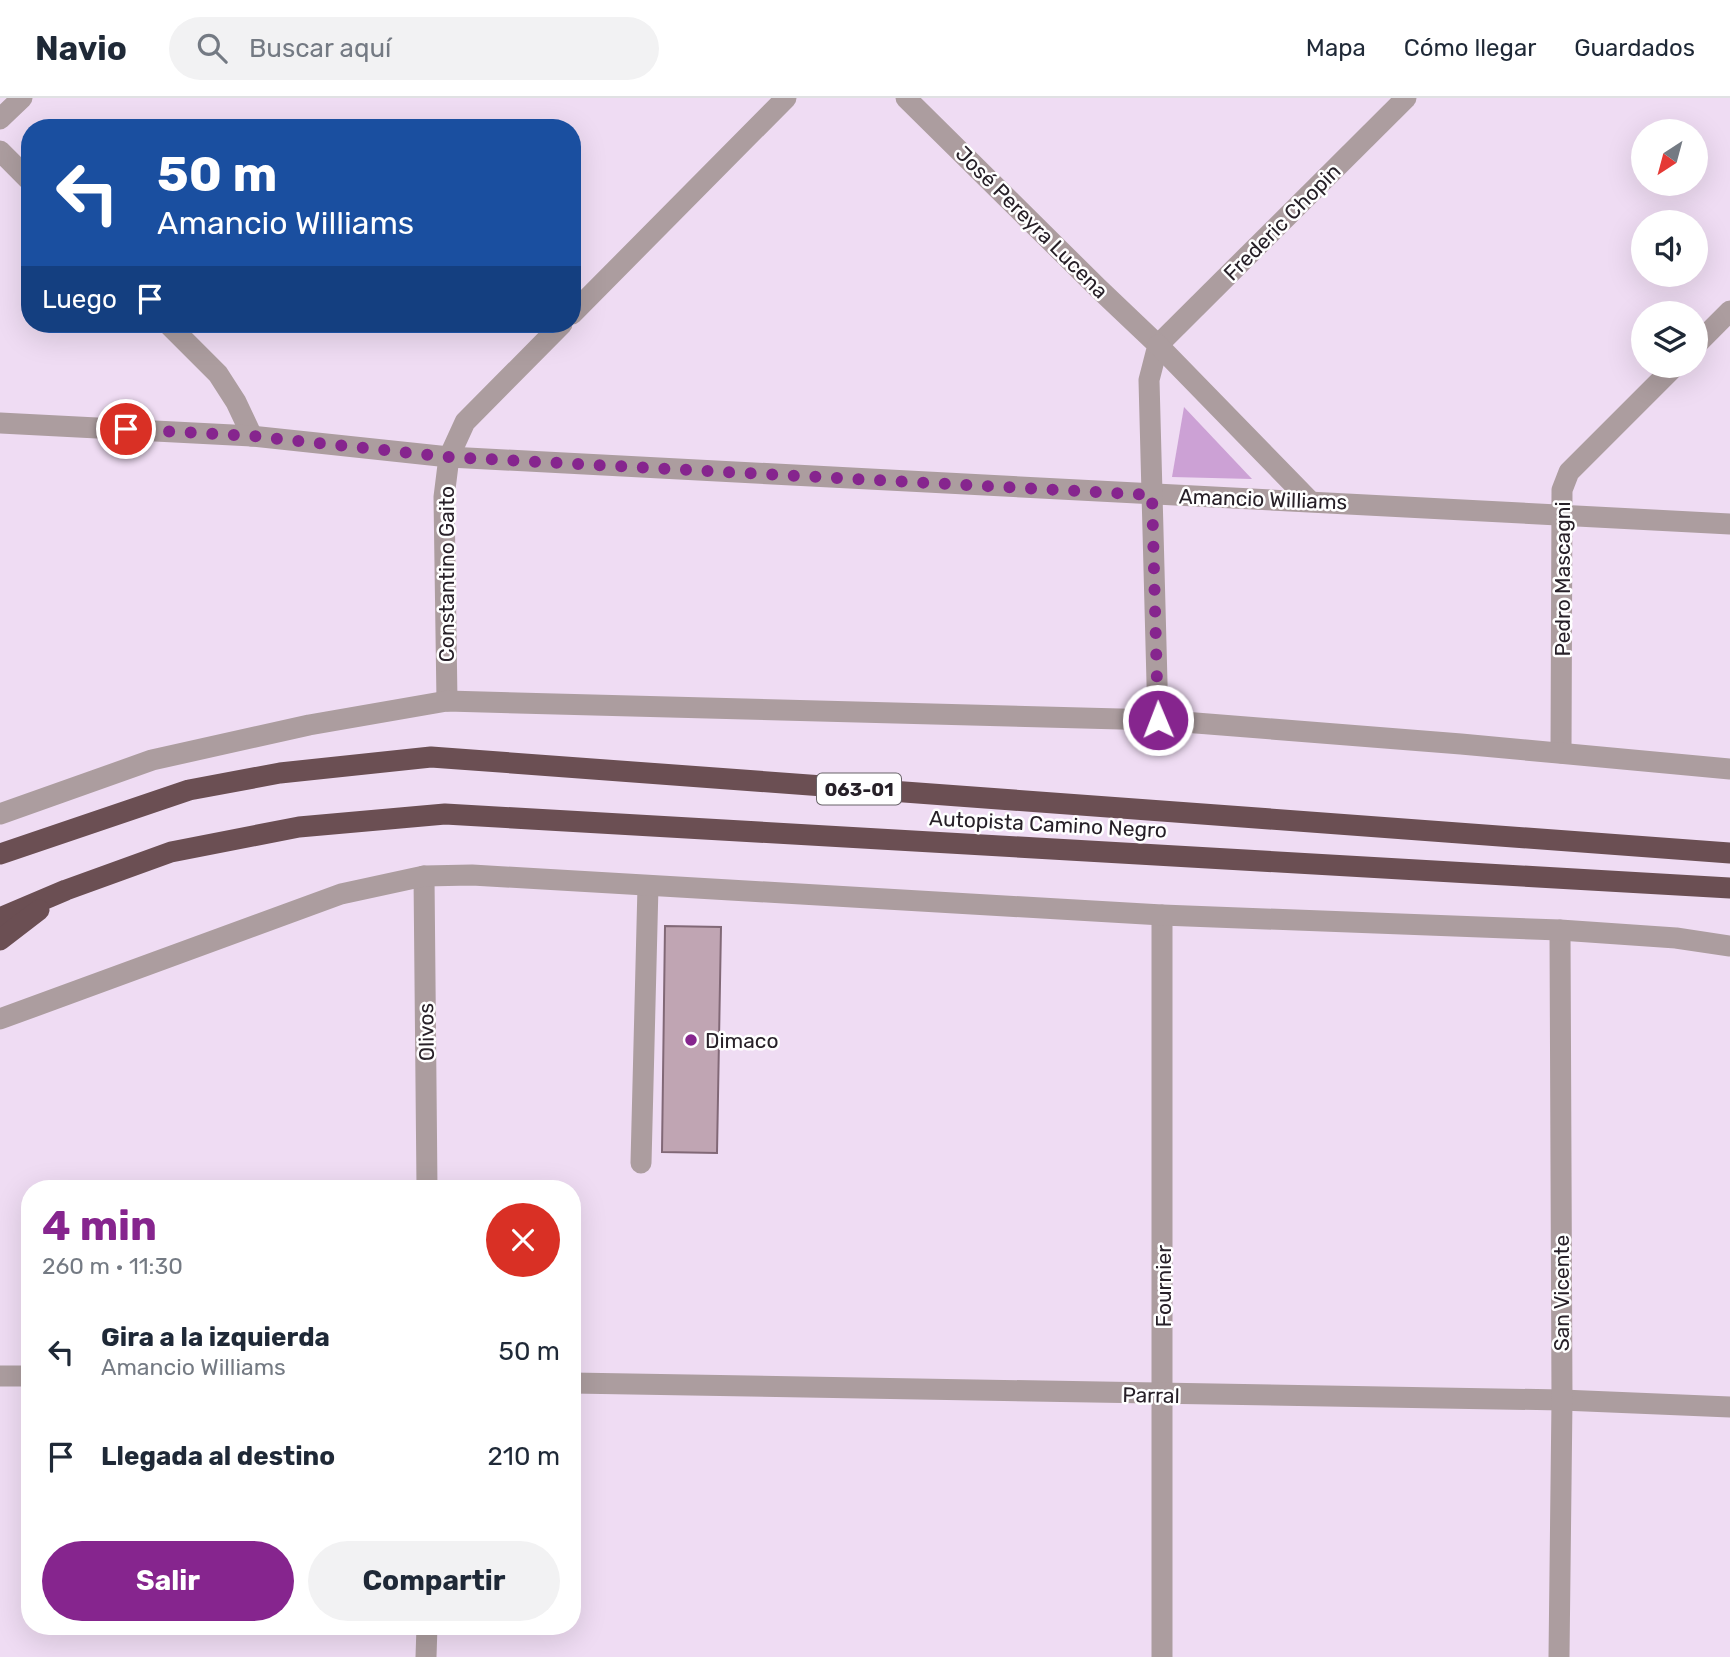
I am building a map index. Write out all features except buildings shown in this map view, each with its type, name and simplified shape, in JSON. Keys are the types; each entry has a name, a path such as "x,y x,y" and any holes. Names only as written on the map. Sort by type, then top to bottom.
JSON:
{"highway":[{"name":"Autopista Camino Negro","path":"0,854 189,790 280,773 431,757 1730,853"},
{"name":"Autopista Camino Negro","path":"0,918 66,890 171,852 299,827 445,814 1730,888"},
{"path":"0,940 66,890"}],"street":[{"path":"0,120 22,98"},
{"path":"581,305 786,98"},
{"name":"José Pereyra Lucena","path":"906,98 1158,345 1310,501"},
{"name":"Frederic Chopin","path":"1158,345 1406,98"},
{"path":"0,151 21,172"},
{"path":"1708,333 1730,311"},
{"path":"178,333 218,374 236,402 252,436"},
{"name":"Constantino Gaito","path":"447,701 444,496 449,457 465,422 553,333"},
{"path":"1158,345 1149,380 1158,720"},
{"name":"Pedro Mascagni","path":"1561,753 1562,490 1569,472 1663,378"},
{"name":"Amancio Williams","path":"0,423 252,436 449,457 1730,524"},
{"path":"0,814 152,760 309,725 447,701 1158,720 1232,724 1730,769"},
{"path":"0,1019 341,894 424,876 472,875 1161,915 1560,930 1676,938 1730,946"},
{"name":"Olivos","path":"424,876 427,1180"},
{"path":"641,1163 648,886"},
{"name":"Fournier","path":"1161,915 1162,1657"},
{"name":"San Vicente","path":"1559,1657 1562,1400 1560,930"},
{"path":"0,1376 21,1376"},
{"name":"Parral","path":"581,1383 1562,1400 1730,1406"},
{"path":"426,1635 426,1657"}],"shaded area":[{"path":"1184,407 1252,479 1172,477"}],"place":[{"name":"Dimaco","path":"691,1040"}],"route":[{"path":"126,429 252,436 449,457 1152,495 1158,720"}]}
